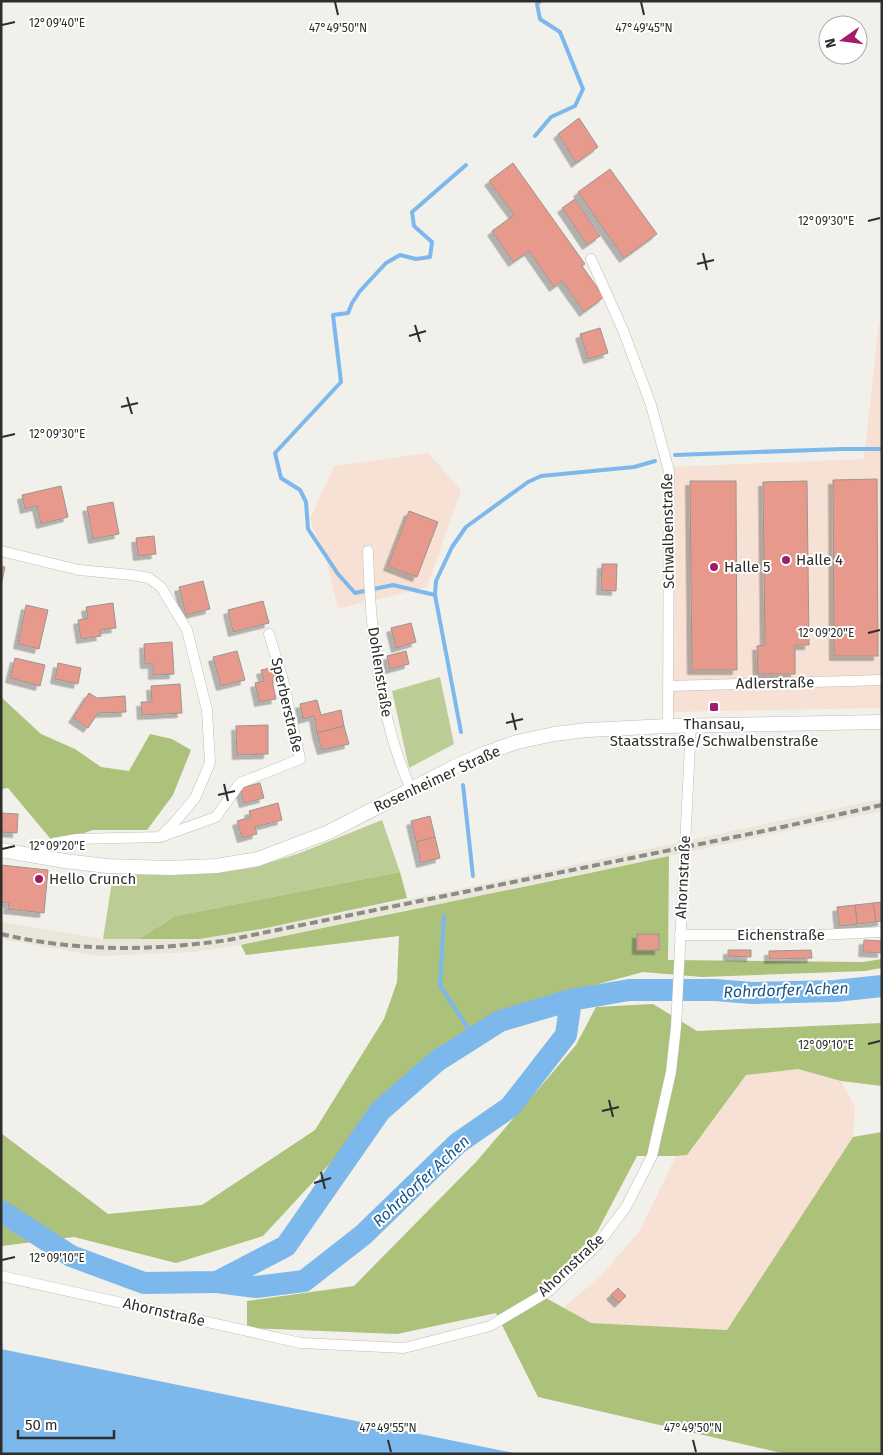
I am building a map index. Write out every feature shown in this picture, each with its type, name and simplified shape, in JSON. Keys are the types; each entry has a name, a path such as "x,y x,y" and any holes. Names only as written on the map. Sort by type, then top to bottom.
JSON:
{"main road":[{"name":"Rosenheimer Straße","path":"1,850 107,866 169,868 224,865 258,859 329,832 411,789 486,753 518,742 554,734 587,730 691,725 882,722"}],"street":[{"name":"Schwalbenstraße","path":"591,260 623,330 651,405 669,471 668,726"},
{"name":"Dohlenstraße","path":"368,550 369,604 380,677 390,729 411,789"},
{"path":"1,551 79,570 132,574 149,578 161,587 187,630 207,710 210,763 195,798 160,837"},
{"name":"Sperberstraße","path":"33,856 54,843 78,838 160,837 216,817 240,783 300,759 283,680 269,634"},
{"name":"Adlerstraße","path":"669,686 882,680"},
{"name":"Ahornstraße","path":"1,1276 301,1343 404,1348 490,1326 549,1290 598,1244 626,1207 652,1156 671,1072 676,1014 691,725"},
{"name":"Eichenstraße","path":"680,935 817,935 882,932"}],"shaded area":[{"path":"879,323 882,323 882,708 668,712 670,467 864,459"},
{"path":"428,453 461,490 427,587 338,609 327,563 310,519 334,466"},
{"path":"882,799 882,811 517,887 464,900 410,909 241,945 194,952 99,956 1,939 1,922 103,939 199,939 266,928 460,889"},
{"path":"798,1069 841,1081 855,1107 853,1137 727,1330 590,1323 563,1308 602,1275 640,1230 676,1156 687,1155 746,1075"}],"green space":[{"path":"440,677 454,744 409,768 392,691"},
{"path":"1,697 41,734 75,749 101,767 129,771 150,734 172,739 191,750 173,795 147,830 93,830 54,843 8,788 1,789"},
{"path":"382,820 400,872 175,916 139,939 103,939 113,875 202,874 252,868 300,853"},
{"path":"669,856 668,960 863,962 882,959 882,968 865,971 702,977 643,972 499,1011 375,1115 263,1236 176,1263 74,1237 1,1246 1,1133 108,1214 202,1205 315,1130 384,1019 397,982 399,936 246,955 241,945"},
{"path":"400,872 407,898 266,928 199,939 139,939 175,916"},
{"path":"653,1004 697,1031 882,1023 882,1086 841,1081 798,1069 746,1075 687,1155 637,1156 597,1232 537,1293 591,1323 727,1330 853,1137 882,1132 882,1454 786,1454 538,1397 496,1313 397,1334 247,1328 247,1301 354,1286 476,1162 576,1045 596,1007"}],"water":[{"path":"1,1349 519,1454 1,1454"}],"building":[{"path":"579,118 598,147 576,163 558,134"},
{"path":"513,163 585,264 582,266 604,297 584,312 562,281 554,287 529,251 513,262 492,231 514,215 489,181"},
{"path":"610,169 657,234 624,258 578,192"},
{"path":"575,199 600,236 587,245 562,208"},
{"path":"600,328 608,353 588,359 580,334"},
{"path":"877,479 878,656 834,656 833,480"},
{"name":"Halle 5","path":"690,481 736,481 737,670 692,670"},
{"name":"Halle 4","path":"807,481 809,645 795,645 795,674 758,674 757,646 765,645 763,482"},
{"path":"61,486 68,517 41,524 37,506 25,509 22,495"},
{"path":"113,502 119,534 93,539 87,507"},
{"path":"409,511 438,522 417,577 388,566"},
{"path":"154,536 156,554 138,556 136,538"},
{"path":"602,564 617,564 616,591 601,590"},
{"path":"1,566 5,567 1,586"},
{"path":"203,581 210,609 186,615 179,587"},
{"path":"263,601 269,623 233,632 228,610"},
{"path":"113,603 116,628 100,630 101,636 81,639 78,620 88,618 86,607"},
{"path":"26,605 48,610 39,649 18,644"},
{"path":"411,623 416,642 396,648 391,628"},
{"path":"172,642 174,674 153,675 153,664 145,664 144,644"},
{"path":"237,651 245,680 221,686 213,657"},
{"path":"406,651 409,664 390,669 387,656"},
{"path":"15,658 45,665 40,686 10,678"},
{"path":"58,663 81,668 78,684 55,679"},
{"path":"275,667 278,680 272,681 276,699 259,702 255,683 264,681 261,670"},
{"path":"180,684 182,713 142,715 141,702 152,702 151,686"},
{"path":"89,693 97,698 125,696 126,712 98,713 88,728 73,718"},
{"path":"317,700 321,715 341,710 344,726 317,733 314,716 303,719 300,704"},
{"path":"268,725 268,754 237,755 236,726"},
{"path":"344,726 349,744 322,750 317,733"},
{"path":"260,783 264,798 244,803 240,788"},
{"path":"278,803 282,820 255,827 257,834 242,838 237,821 251,817 249,811"},
{"path":"1,813 18,814 17,833 1,832"},
{"path":"430,816 435,837 416,842 411,821"},
{"path":"435,837 440,858 421,863 416,842"},
{"path":"1,865 48,870 44,913 8,909 9,903 1,902"},
{"path":"882,902 882,921 876,922 873,903"},
{"path":"873,903 876,922 857,924 855,905"},
{"path":"855,905 857,924 839,926 837,907"},
{"path":"637,934 659,934 659,950 637,950"},
{"path":"864,940 882,941 882,953 863,952"},
{"path":"728,950 751,950 751,957 728,956"},
{"path":"811,950 812,958 769,959 769,951"},
{"path":"618,1288 626,1296 619,1303 611,1295"}],"waterway":[{"path":"535,136 551,117 575,106 583,89 560,32 540,19 537,4 540,1"},
{"path":"435,595 393,585 355,593 338,574 308,529 306,502 300,490 281,478 275,453 341,382 333,315 348,313 360,291 386,263 400,255 416,259 430,257 432,242 414,226 412,212 466,165"},
{"path":"675,455 882,449"},
{"path":"461,732 435,595 436,581 452,547 466,527 528,482 541,476 634,467 655,461"},
{"path":"463,785 473,876"},
{"path":"444,916 440,985 474,1038"},
{"name":"Rohrdorfer Achen","path":"1,1211 71,1256 144,1283 217,1282 286,1246 380,1111 437,1061 500,1021 571,1000 629,990 715,990 752,993 835,991 882,986"},
{"name":"Rohrdorfer Achen","path":"217,1282 256,1287 304,1281 363,1235 458,1143 510,1107 566,1035 571,1000"}],"railway":[{"path":"1,934 58,944 114,948 171,946 228,940 764,831 882,805"}],"place":[{"name":"Halle 4","path":"786,560"},
{"name":"Halle 5","path":"714,567"},
{"name":"Thansau, Staatsstraße/Schwalbenstraße","path":"714,707"},
{"name":"Hello Crunch","path":"39,879"}]}
